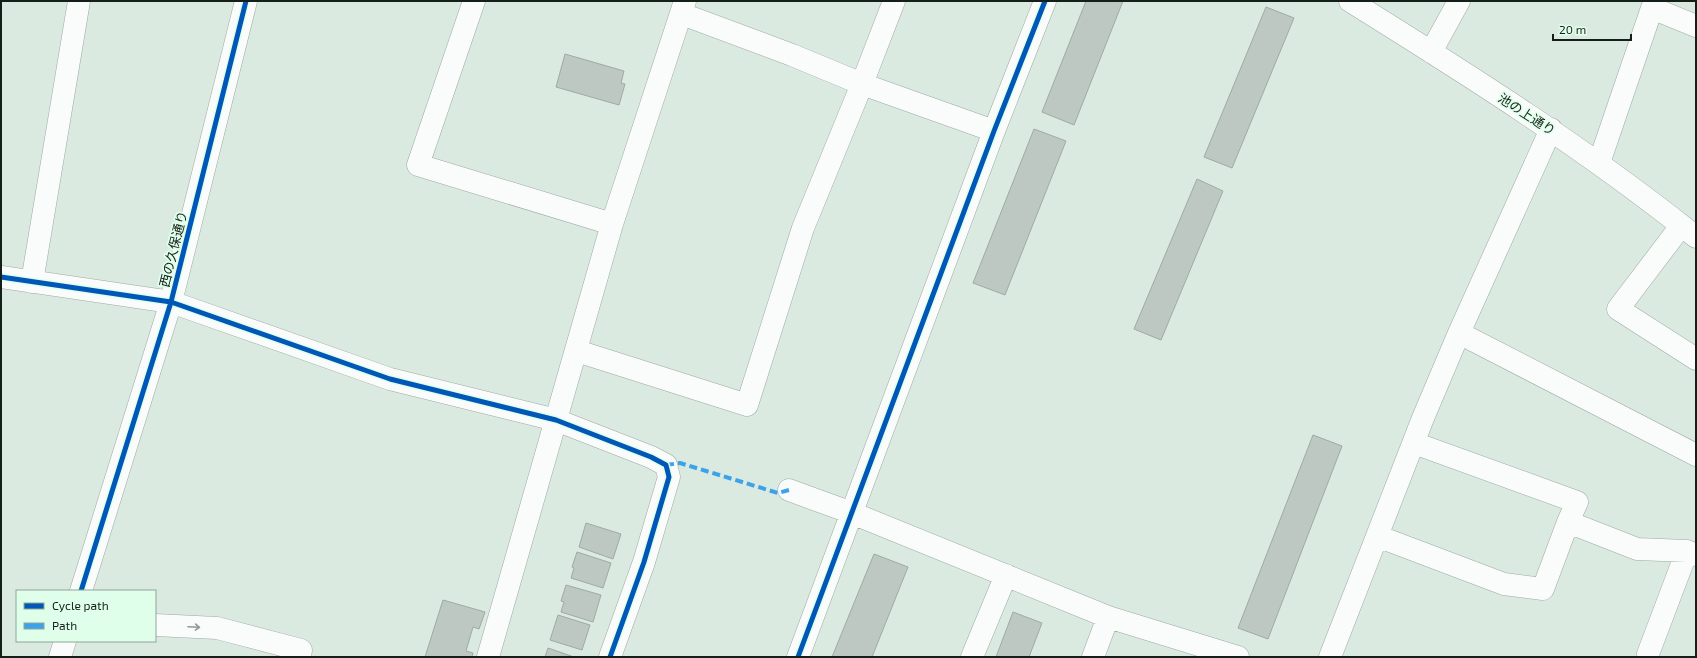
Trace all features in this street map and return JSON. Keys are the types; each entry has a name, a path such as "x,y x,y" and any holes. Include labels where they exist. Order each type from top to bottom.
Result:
{"street":[{"path":"32,282 79,1"},
{"name":"西の久保通り","path":"81,590 171,302 246,1"},
{"path":"474,1 418,166 612,224"},
{"path":"577,351 748,405 803,228 894,1"},
{"path":"798,657 994,131 1045,1"},
{"name":"池の上通り","path":"1350,1 1551,129 1599,163 1689,232"},
{"path":"1431,52 1459,1"},
{"path":"488,657 577,351 612,224 683,7 862,84 994,131"},
{"path":"1599,163 1652,8 1696,26"},
{"path":"1330,657 1459,333 1551,129"},
{"path":"1689,232 1618,309 1696,358"},
{"path":"1,277 171,302 390,379 556,420 651,457 666,465 669,477 644,562 610,657"},
{"path":"1459,333 1696,455"},
{"path":"1377,536 1504,584 1543,590 1577,502 1414,443"},
{"path":"789,490 852,513 1108,617 1238,657"},
{"path":"1568,522 1638,549 1692,553 1648,654"},
{"path":"972,657 1006,575"},
{"path":"1093,657 1108,617"},
{"path":"156,625 217,628 301,650 300,657"},
{"path":"60,657 65,642"}],"building":[{"path":"1086,1 1123,1 1074,125 1042,112"},
{"path":"1266,7 1294,18 1232,168 1204,157"},
{"path":"565,54 624,71 621,83 625,84 619,105 556,87"},
{"path":"1034,129 1066,141 1005,295 973,283"},
{"path":"1197,179 1223,191 1161,340 1134,329"},
{"path":"1313,435 1342,446 1268,639 1238,628"},
{"path":"586,523 621,534 613,559 579,547"},
{"path":"577,552 611,563 603,588 571,578 574,568 572,567"},
{"path":"874,554 908,567 872,657 832,657"},
{"path":"566,585 601,595 593,622 561,612 564,602 561,601"},
{"path":"443,600 485,612 479,629 473,627 466,651 473,653 472,657 425,657"},
{"path":"1013,612 1042,623 1029,657 996,657"},
{"path":"558,615 590,625 582,650 550,640"},
{"path":"548,648 574,657 545,657"}],"marked path":[{"path":"666,465 680,463 778,493 789,490"}],"cycle path":[{"path":"81,590 171,302 246,1"},
{"path":"798,657 994,131 1045,1"},
{"path":"1,277 171,302 390,379 556,420 651,457 666,465 669,477 644,562 610,657"}]}
